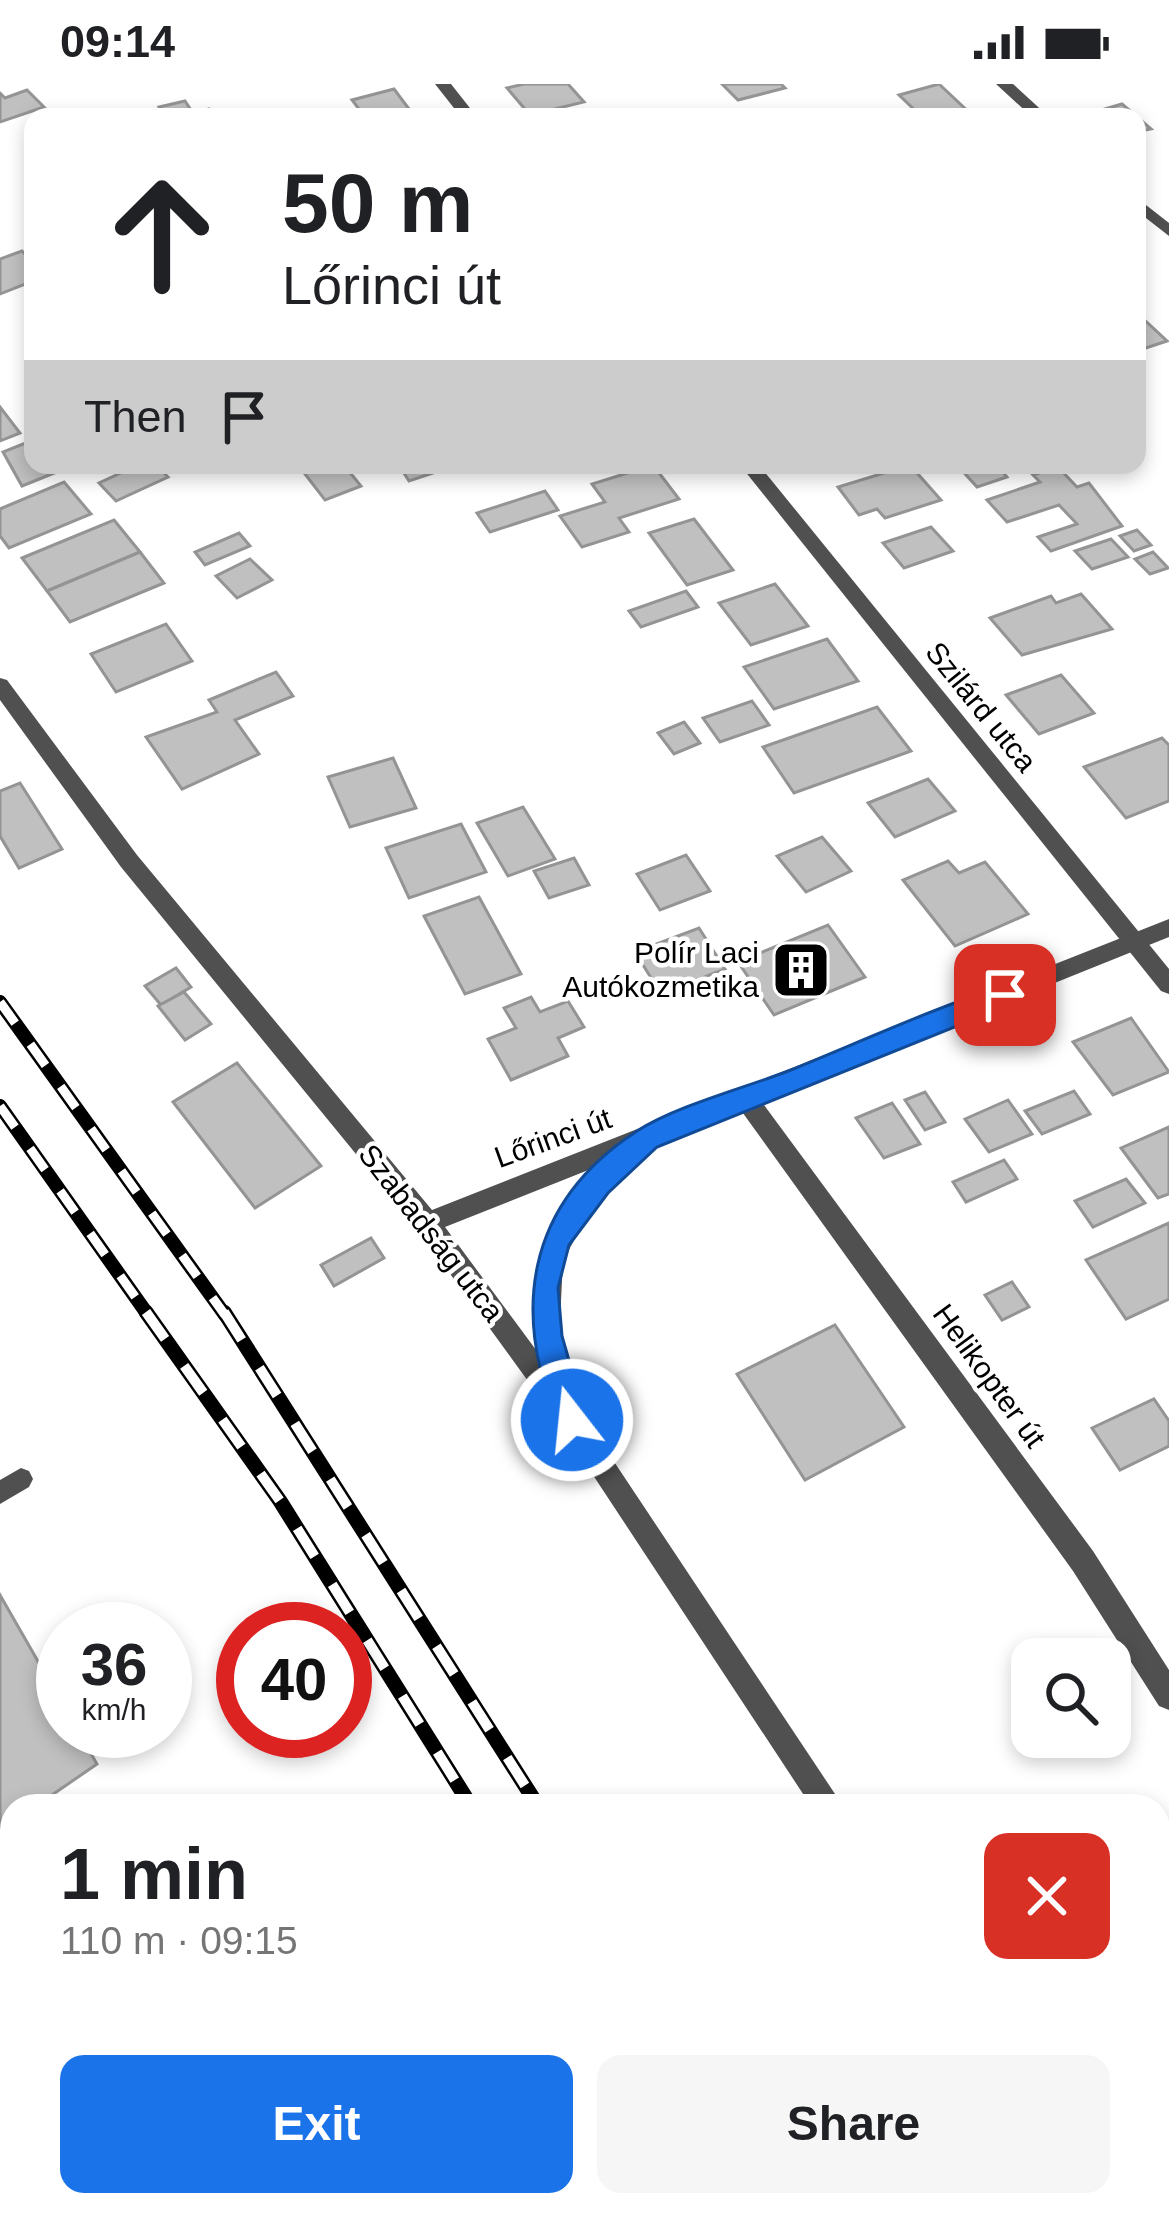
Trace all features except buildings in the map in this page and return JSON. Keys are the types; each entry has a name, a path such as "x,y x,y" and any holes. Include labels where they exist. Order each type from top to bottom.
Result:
{"street":[{"path":"443,84 462,108"},
{"path":"1004,84 1031,108"},
{"path":"1146,210 1169,231"},
{"name":"Szilárd utca","path":"756,474 1169,985"},
{"name":"Szabadság utca","path":"0,685 129,861 428,1223 572,1420 820,1794"},
{"name":"Lőrinci út","path":"428,1223 747,1100 1169,928"},
{"name":"Helikopter út","path":"747,1100 1083,1561 1169,1696"},
{"path":"572,1420 548,1336 548,1259 570,1217 647,1139"}],"railway":[{"path":"0,1002 225,1315"},
{"path":"0,1106 148,1315"},
{"path":"146,1312 280,1501 463,1794"},
{"path":"224,1312 530,1794"}],"place":[{"name":"Polír Laci Autókozmetika","path":"801,970"}],"route":[{"path":"572,1420 548,1336 544,1288 556,1240 598,1184 647,1139 1005,995"}]}
